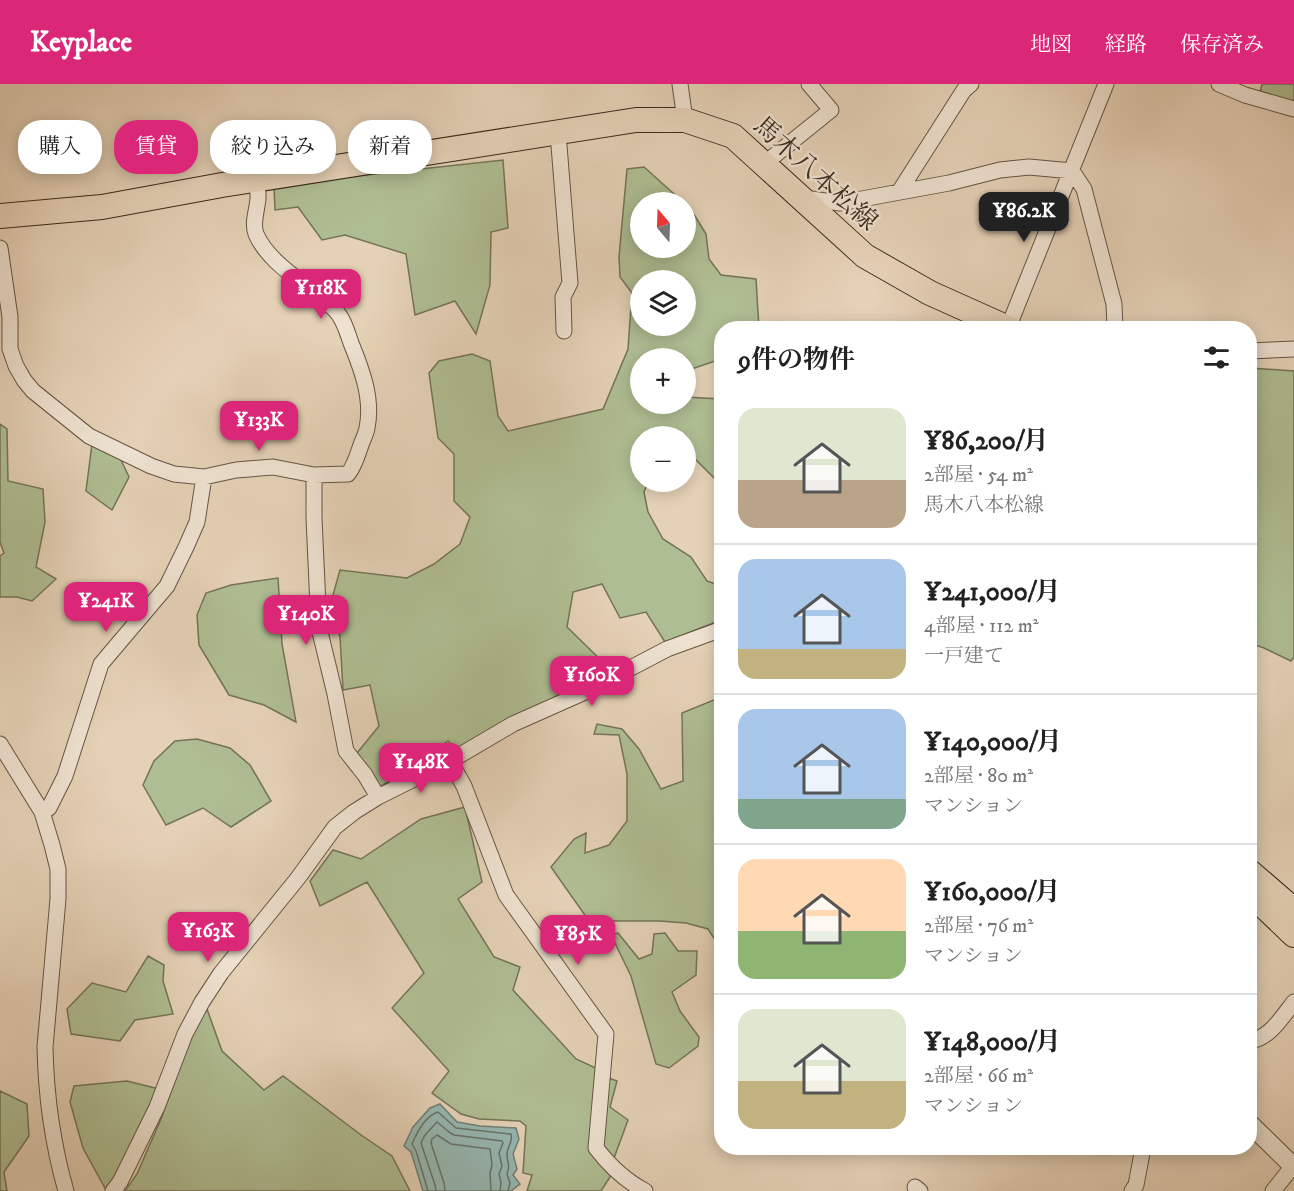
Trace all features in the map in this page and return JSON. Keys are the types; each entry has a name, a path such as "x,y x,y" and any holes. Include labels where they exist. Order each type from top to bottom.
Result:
{"main road":[{"name":"馬木八本松線","path":"0,216 102,207 256,180 636,120 685,120 733,136 865,256 930,293 992,321"},
{"path":"1257,878 1294,910"},
{"path":"1257,900 1294,935"}],"street":[{"path":"681,84 685,120"},
{"path":"764,164 831,110 809,84"},
{"path":"899,192 964,90 971,84"},
{"path":"1011,321 1106,84"},
{"path":"1219,84 1245,95 1294,109"},
{"path":"558,133 570,283 563,297 564,331"},
{"path":"801,198 840,203 949,183 1000,170 1029,167 1072,171"},
{"path":"1072,171 1084,189 1114,304 1115,321"},
{"path":"0,248 10,316 10,350 16,366 33,391 89,436 151,466 174,474 204,477 236,470 273,467 314,475 348,474 354,466 367,429 368,398 362,370 344,323 337,312 279,264 265,249 256,234 254,225 258,195 256,180"},
{"path":"1257,351 1294,349"},
{"path":"314,475 319,628 346,751 365,775 378,797"},
{"path":"42,813 49,808 65,776 101,664 167,586 186,547 197,522 204,477"},
{"path":"113,1191 120,1182 157,1107 185,1034 202,1002 221,973 298,878 335,827 378,797 450,761 513,724 585,692 667,650 714,631"},
{"path":"0,744 42,813 58,869 58,899 45,1047 50,1117 57,1160 66,1191"},
{"path":"450,761 464,786 506,895 606,1034 596,1148 606,1161 645,1191"},
{"path":"1257,1039 1273,1029 1294,1002"},
{"path":"1257,1131 1294,1167 1273,1191"},
{"path":"1132,1191 1136,1185 1142,1155"}],"green space":[{"path":"1262,84 1294,84 1294,101 1260,93"},
{"path":"503,160 508,228 491,232 490,285 476,334 455,301 415,315 406,254 345,235 322,240 298,207 275,210 274,185 375,174 432,174 432,168"},
{"path":"644,167 672,192 630,192 630,258 696,258 696,218 706,234 709,259 721,275 756,279 759,321 714,321 714,361 696,368 696,348 630,348 630,414 696,414 696,398 714,399 714,478 696,460 696,426 630,426 630,492 644,492 648,512 663,539 691,557 707,581 714,584 714,623 665,642 646,612 620,618 602,584 573,592 567,627 612,671 538,705 457,750 448,741 403,774 379,787 357,753 379,726 370,685 343,690 340,637 331,602 340,570 407,578 434,564 460,544 470,517 454,501 454,454 438,438 429,373 439,361 472,354 490,361 498,416 508,431 603,409 628,349 630,321 630,336 696,336 696,270 630,270 630,290 620,277 619,257 627,169"},
{"path":"1257,368 1294,371 1294,657 1291,661 1257,646"},
{"path":"0,424 7,429 8,481 43,489 45,522 36,567 56,579 32,601 17,597 0,597 0,556 4,553 0,542"},
{"path":"92,444 120,458 129,477 112,510 86,491"},
{"path":"278,578 282,644 296,722 264,705 229,695 199,645 197,615 206,593 231,585"},
{"path":"714,700 714,938 708,929 686,923 589,921 551,867 574,839 586,833 585,853 609,845 627,821 627,774 619,735 594,734 597,724 622,729 639,749 661,789 683,781 682,713"},
{"path":"197,739 230,748 250,765 271,801 231,827 203,808 166,825 143,785 154,761 175,741"},
{"path":"465,807 482,882 458,899 494,957 520,967 513,990 576,1059 600,1070 593,1150 612,1174 601,1191 527,1191 532,1175 523,1173 526,1126 520,1121 479,1119 461,1114 432,1093 449,1071 392,1008 424,973 367,882 320,906 310,881 333,850 361,859 421,819"},
{"path":"618,933 639,959 652,954 654,934 665,933 678,951 697,951 696,975 672,992 680,1011 699,1037 698,1046 669,1068 656,1064 631,976 611,935"},
{"path":"148,956 164,965 163,981 173,1014 135,1020 120,1041 71,1034 67,1009 92,983 126,992"},
{"path":"207,1009 222,1051 264,1090 283,1076 392,1156 410,1191 125,1191 137,1174 161,1119 193,1030"},
{"path":"606,1077 617,1081 610,1107 628,1120 614,1158 599,1147"},
{"path":"127,1081 159,1089 126,1162 106,1190 83,1148 70,1102 74,1086"},
{"path":"0,1091 27,1104 29,1136 4,1172 7,1191 0,1191"}],"water":[{"path":"440,1104 457,1122 516,1128 519,1139 513,1154 517,1169 513,1175 520,1184 511,1191 423,1191 411,1152 404,1146 413,1127 430,1108"}]}
